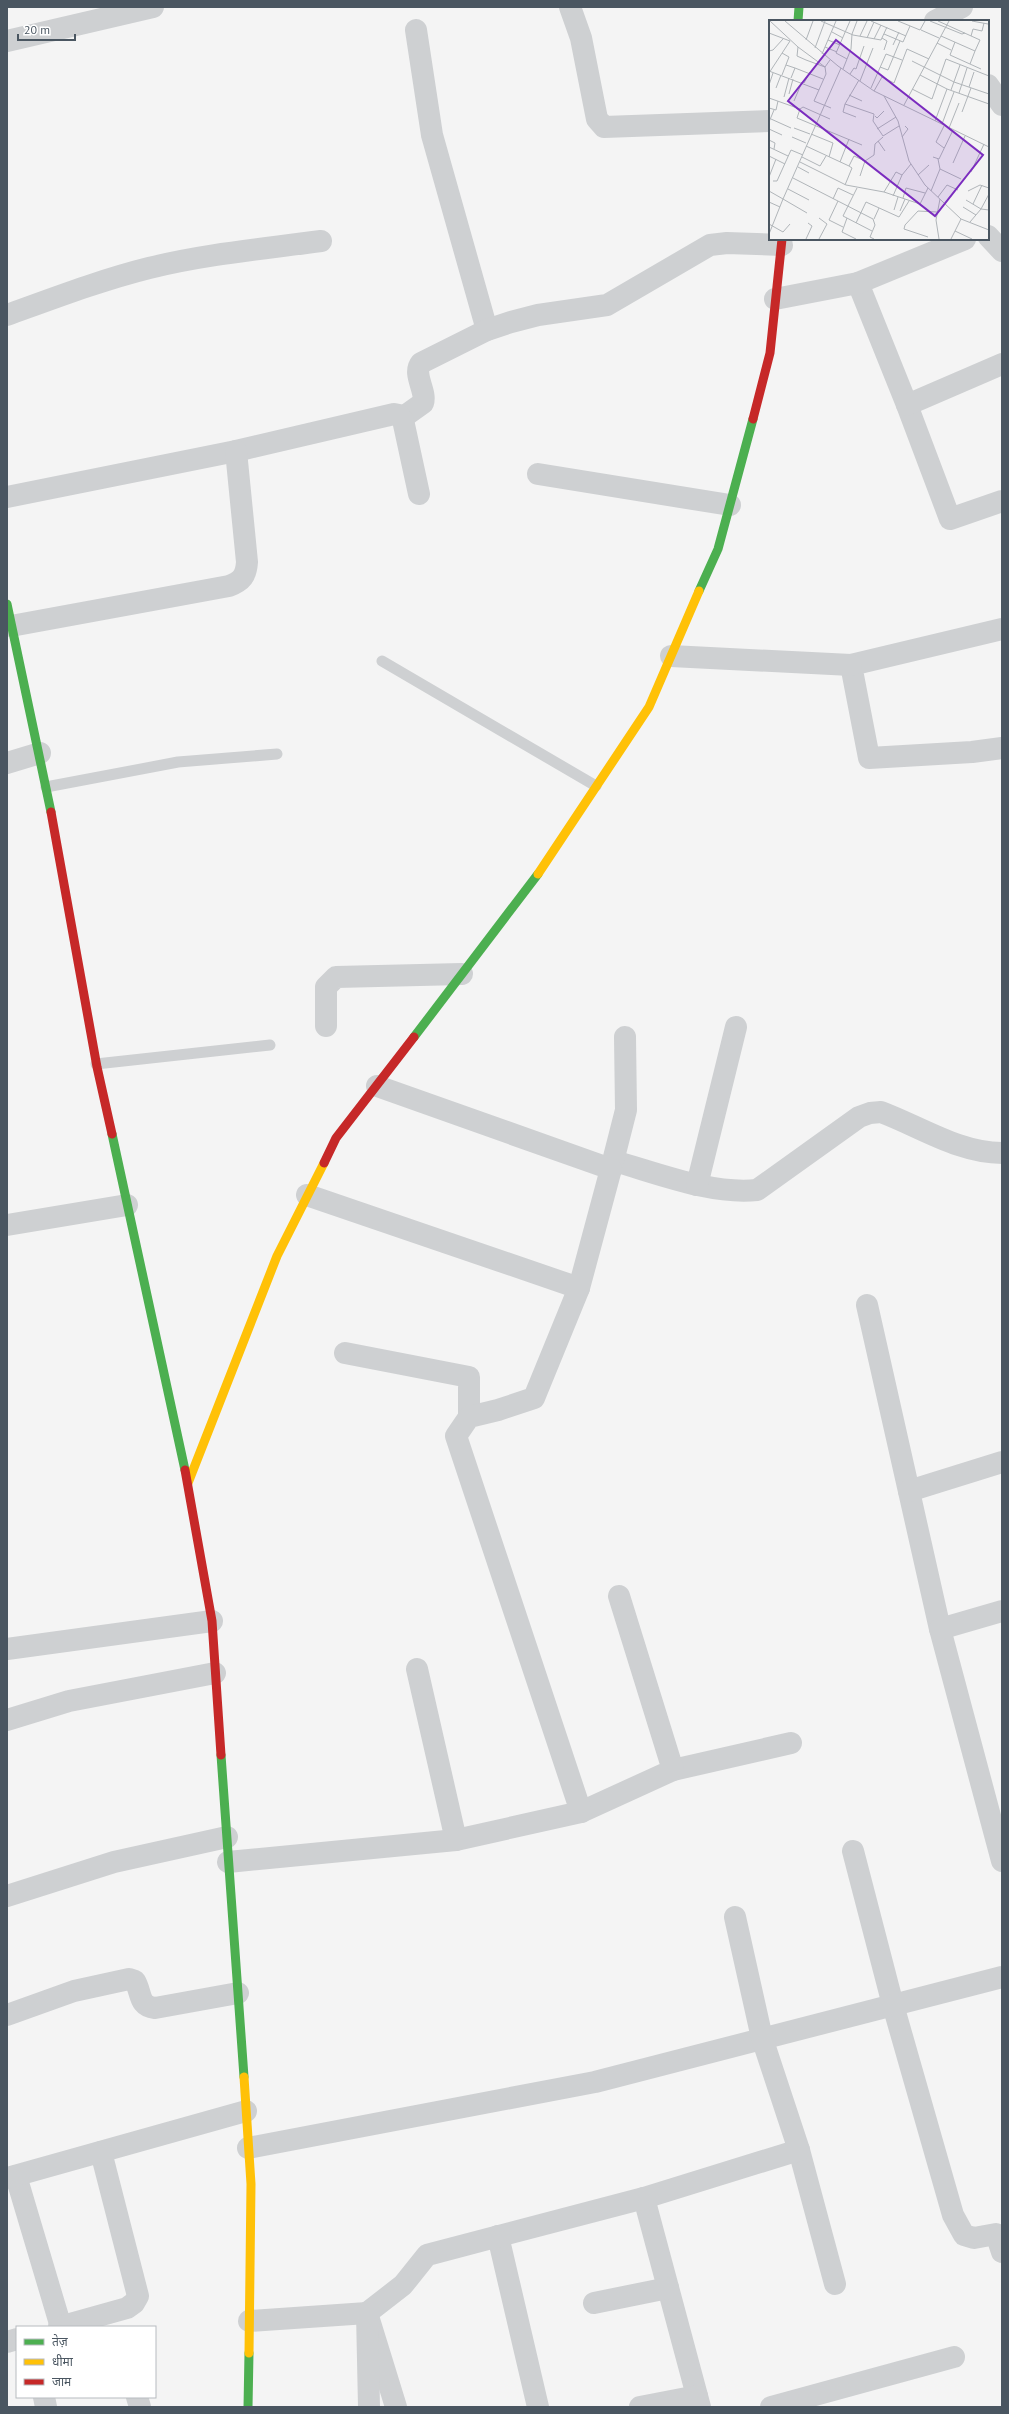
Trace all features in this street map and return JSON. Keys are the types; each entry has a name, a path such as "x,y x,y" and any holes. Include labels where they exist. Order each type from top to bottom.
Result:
{"street":[{"path":"7,41 153,7"},
{"path":"570,7 579,31 597,119 604,128 769,121"},
{"path":"798,20 799,7"},
{"path":"416,30 432,134 487,330"},
{"path":"989,86 1002,105"},
{"path":"989,237 1002,251"},
{"path":"776,299 858,283 963,240"},
{"path":"7,315 97,283 150,268 199,258 321,241"},
{"path":"188,1483 277,1256 336,1138 535,879 649,707 718,549 770,353 782,242 727,243 710,245 606,305 538,315 487,330 421,363 418,370 424,396 423,403 402,418"},
{"path":"858,283 950,518 1002,501"},
{"path":"907,405 1002,364"},
{"path":"7,497 236,451 394,414 402,418"},
{"path":"402,418 419,494"},
{"path":"11,626 229,586 240,581 247,570 247,562 236,451"},
{"path":"538,474 730,505"},
{"path":"7,604 11,626 13,665 40,753 96,1064 188,1483 212,1621 251,2184 248,2407"},
{"path":"671,656 851,665 1002,629"},
{"path":"851,665 869,758 972,752 1002,748"},
{"path":"7,763 40,753"},
{"path":"326,1026 326,987 336,978 462,974"},
{"path":"697,1185 736,1027"},
{"path":"468,1417 498,1410 534,1398 579,1288 626,1110 625,1037"},
{"path":"377,1086 612,1165 697,1185 747,1191 757,1190 766,1186 846,1126 870,1112 881,1112 895,1117 958,1146 989,1153 1002,1153"},
{"path":"307,1195 579,1288"},
{"path":"7,1225 127,1205"},
{"path":"868,1305 940,1629 1002,1862"},
{"path":"345,1353 469,1377 468,1417 456,1436 581,1812"},
{"path":"909,1491 1002,1462"},
{"path":"619,1596 673,1770"},
{"path":"940,1629 1002,1611"},
{"path":"7,1649 212,1621"},
{"path":"417,1670 456,1840"},
{"path":"7,1720 69,1701 215,1673"},
{"path":"228,1862 456,1840 581,1812 673,1770 791,1743"},
{"path":"7,1896 114,1862 227,1837"},
{"path":"853,1851 893,2005 958,2227 964,2235 974,2238 1000,2239"},
{"path":"735,1918 762,2038 799,2150 835,2284"},
{"path":"248,2148 595,2082 1002,1977"},
{"path":"7,2015 74,1991 129,1978 135,1981 138,1986 143,2004 155,2008 238,1993"},
{"path":"60,2326 12,2177 246,2111"},
{"path":"249,2322 367,2313 403,2285 427,2255 644,2198 799,2150"},
{"path":"67,2326 117,2319 131,2306 138,2296 101,2152"},
{"path":"640,2407 698,2401 644,2198"},
{"path":"498,2236 538,2407"},
{"path":"594,2303 668,2288"},
{"path":"367,2313 369,2407"},
{"path":"367,2313 396,2407"},
{"path":"771,2407 954,2357"}],"lane":[{"path":"382,661 596,786"},
{"path":"46,787 178,762 277,754"},
{"path":"96,1064 270,1045"}],"traffic: fast":[{"path":"798,20 799,7"},
{"path":"699,591 718,549 753,419"},
{"path":"7,604 51,812"},
{"path":"414,1037 538,874"},
{"path":"112,1134 185,1470"},
{"path":"221,1755 244,2077"},
{"path":"248,2407 249,2353"}],"traffic: slow":[{"path":"538,874 649,707 699,591"},
{"path":"188,1483 277,1256 324,1163"},
{"path":"244,2077 251,2184 249,2353"}],"traffic: jam":[{"path":"753,419 770,353 782,240"},
{"path":"51,812 97,1067 112,1134"},
{"path":"324,1163 336,1138 414,1037"},
{"path":"185,1470 212,1621 221,1755"}]}
